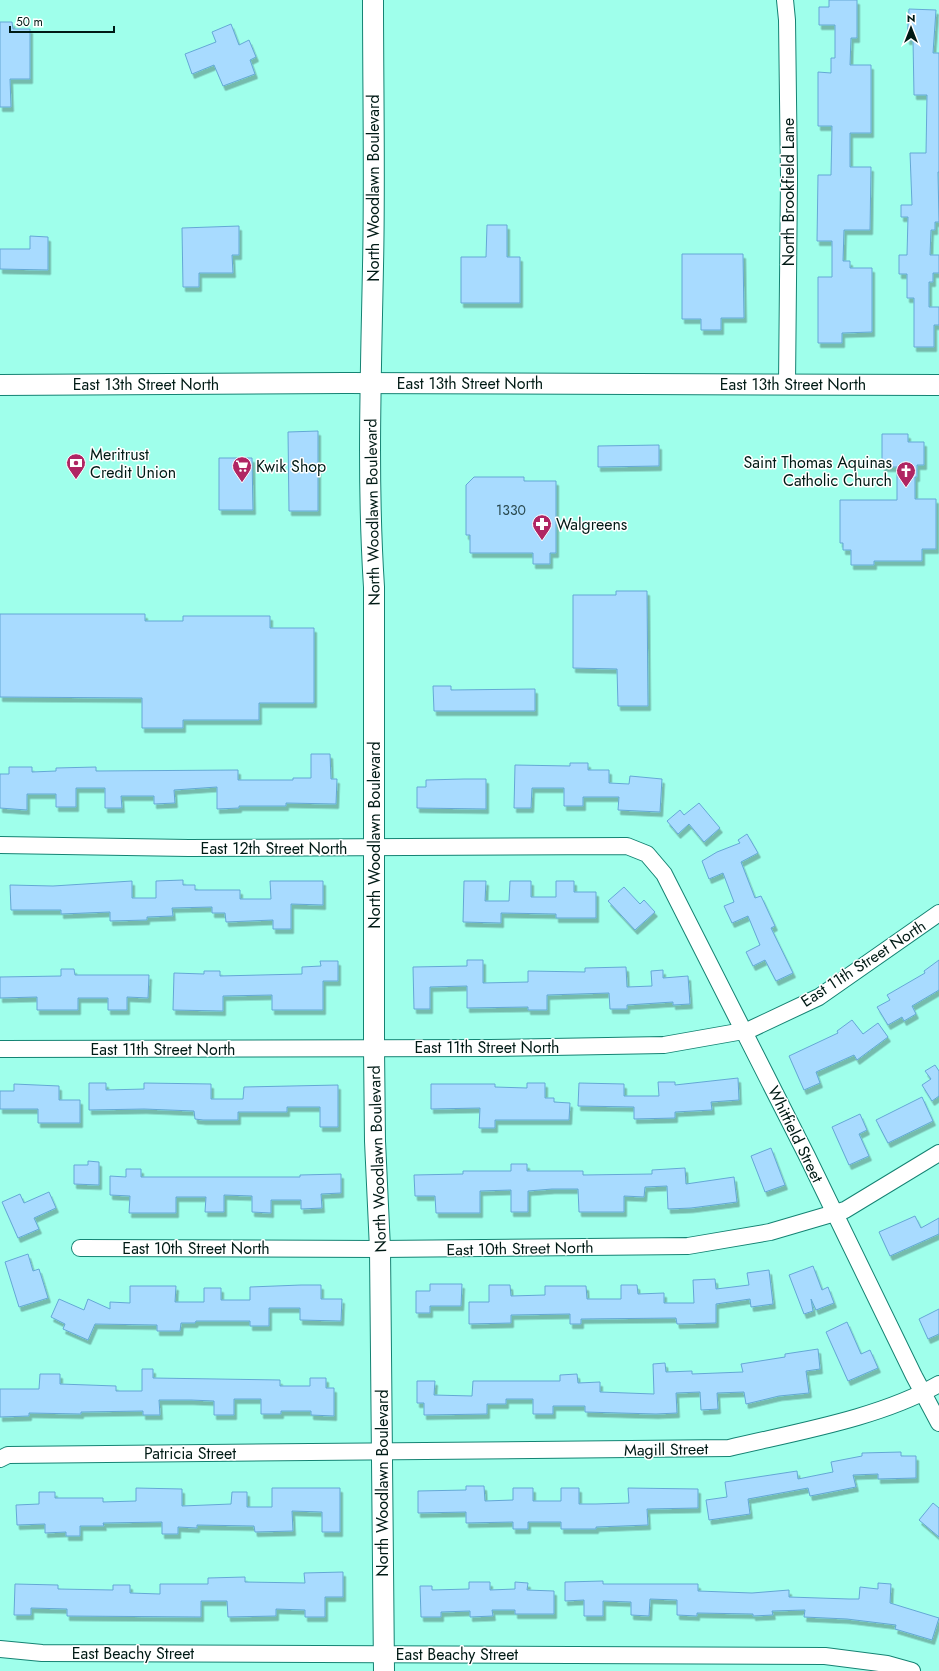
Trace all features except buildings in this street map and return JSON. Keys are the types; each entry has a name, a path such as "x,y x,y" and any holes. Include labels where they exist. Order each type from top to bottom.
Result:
{"main road":[{"name":"North Woodlawn Boulevard","path":"373,0 373,264 370,383 370,523 374,586 374,1048 375,1141 380,1249 384,1662"},
{"name":"East 13th Street North","path":"0,386 370,383 939,385"}],"street":[{"name":"North Brookfield Lane","path":"785,0 787,20 789,178 787,384"},
{"name":"East 12th Street North","path":"0,845 189,848 627,846 643,853"},
{"name":"Whitfield Street","path":"643,853 647,854 664,874 745,1031 939,1423"},
{"name":"East 11th Street North","path":"0,1049 374,1048 664,1045 745,1031 819,997 939,913"},
{"name":"East 10th Street North","path":"80,1248 380,1249 688,1246 770,1232 845,1210 939,1153"},
{"name":"Magill Street","path":"382,1452 729,1448 838,1422 923,1393 939,1384"},
{"name":"Patricia Street","path":"0,1459 8,1455 382,1452"},
{"name":"East Beachy Street","path":"0,1649 42,1653 384,1662 825,1656 887,1664 912,1671"}],"place":[{"name":"Meritrust Credit Union","path":"76,480"},
{"name":"Kwik Shop","path":"242,483"},
{"name":"Saint Thomas Aquinas Catholic Church","path":"906,488"},
{"name":"Walgreens","path":"542,541"}]}
